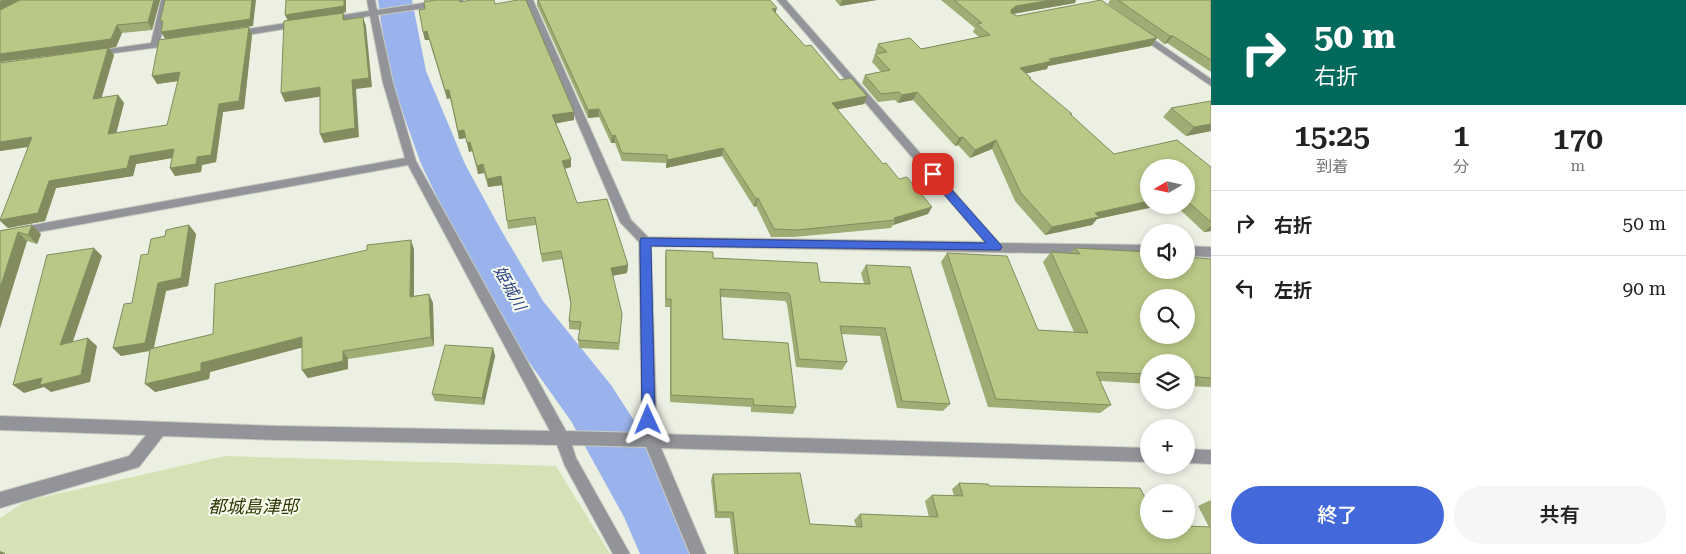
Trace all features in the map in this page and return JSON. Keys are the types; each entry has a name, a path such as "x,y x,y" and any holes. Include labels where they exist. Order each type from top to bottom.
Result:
{"street":[{"path":"155,46 165,0"},
{"path":"371,0 388,84 411,161 562,438 570,460 622,554"},
{"path":"222,36 460,0"},
{"path":"529,0 626,222 645,241 650,440 698,554"},
{"path":"780,0 996,247"},
{"path":"1129,26 1211,84"},
{"path":"87,55 184,41"},
{"path":"0,235 411,161"},
{"path":"645,241 1140,250"},
{"path":"1195,251 1211,252"},
{"path":"0,422 288,433 650,440 1140,455"},
{"path":"0,500 134,462 160,428"},
{"path":"1195,456 1211,457"}],"green space":[{"name":"都城島津邸","path":"225,456 556,466 610,554 0,554 0,518 26,501"}],"building":[{"path":"20,0 154,0 148,22 117,25 111,39 0,54 0,10"},
{"path":"165,0 252,0 250,19 161,32 163,21 160,21"},
{"path":"286,0 344,0 344,6 285,15"},
{"path":"459,0 460,2 494,0 495,4 526,0 574,112 552,115 571,159 562,161 577,203 607,199 628,265 611,268 622,314 619,343 578,340 581,322 569,321 571,303 561,251 541,254 535,217 507,221 501,176 487,179 483,164 477,166 470,142 467,143 464,130 458,131 449,90 445,90 427,31 423,32 419,10 425,9 424,2"},
{"path":"538,0 770,0 777,8 772,9 805,46 811,45 840,80 851,78 867,96 832,103 883,164 886,163 899,179 907,177 932,207 894,218 895,220 797,230 774,229 758,198 756,199 723,148 667,160 667,155 622,153 615,135 612,136 599,109 588,110"},
{"path":"954,0 1051,0 1016,6 1011,10 1011,13 1017,16 1101,0 1157,38 1049,59 1052,61 1020,68 1114,154 1177,140 1211,167 1211,222 1195,208 1195,159 1140,159 1140,203 1095,213 1099,217 1052,227 1021,193 996,140 975,150 963,137 959,138 917,92 902,95 899,92 881,94 865,75 890,70 875,54 887,52 878,44 910,38 921,49 990,35 977,24 982,23"},
{"path":"1118,0 1211,0 1211,60 1173,36 1170,36"},
{"path":"343,13 343,20 363,17 369,78 352,80 355,128 320,134 320,87 281,93 284,21"},
{"path":"249,27 239,101 219,104 211,155 197,157 196,164 170,168 174,149 130,156 127,168 49,181 38,213 0,220 32,137 0,142 0,63 108,48 93,99 118,95 108,134 167,125 180,72 152,76 159,40"},
{"path":"1211,101 1211,124 1194,127 1171,108"},
{"path":"32,225 28,235 18,232 0,288 0,231"},
{"path":"189,225 181,278 158,283 145,343 113,348 124,304 132,303 141,255 148,254 151,239 165,236 166,230"},
{"path":"411,240 410,297 429,294 431,337 343,351 343,361 302,370 302,337 201,363 201,371 145,384 150,349 213,334 215,284 367,250 367,245"},
{"path":"94,248 60,345 88,338 81,375 40,385 42,378 13,385 47,255"},
{"path":"1075,248 1140,252 1140,279 1195,279 1195,258 1211,259 1211,378 1195,377 1195,354 1140,354 1140,374 1096,372 1111,405 996,399 947,253 1007,256 1038,330 1088,333 1051,252 1080,254"},
{"path":"666,250 713,252 713,258 817,263 820,282 870,284 866,265 910,267 950,404 902,401 885,328 840,326 847,362 799,359 790,295 788,293 720,289 723,339 788,343 796,407 754,405 753,399 671,395 671,299 666,299"},
{"path":"445,345 493,348 482,398 432,394"},
{"path":"800,473 810,524 862,527 860,514 938,517 932,495 963,496 959,483 988,484 989,486 1140,488 1140,539 1195,539 1195,526 1211,527 1211,554 738,554 733,512 717,512 713,474"}],"waterway":[{"name":"姫城川","path":"395,0 407,71 443,164 483,242 525,316 591,403 646,495 674,554"}],"route":[{"path":"648,420 645,241 996,247 933,174"}]}
